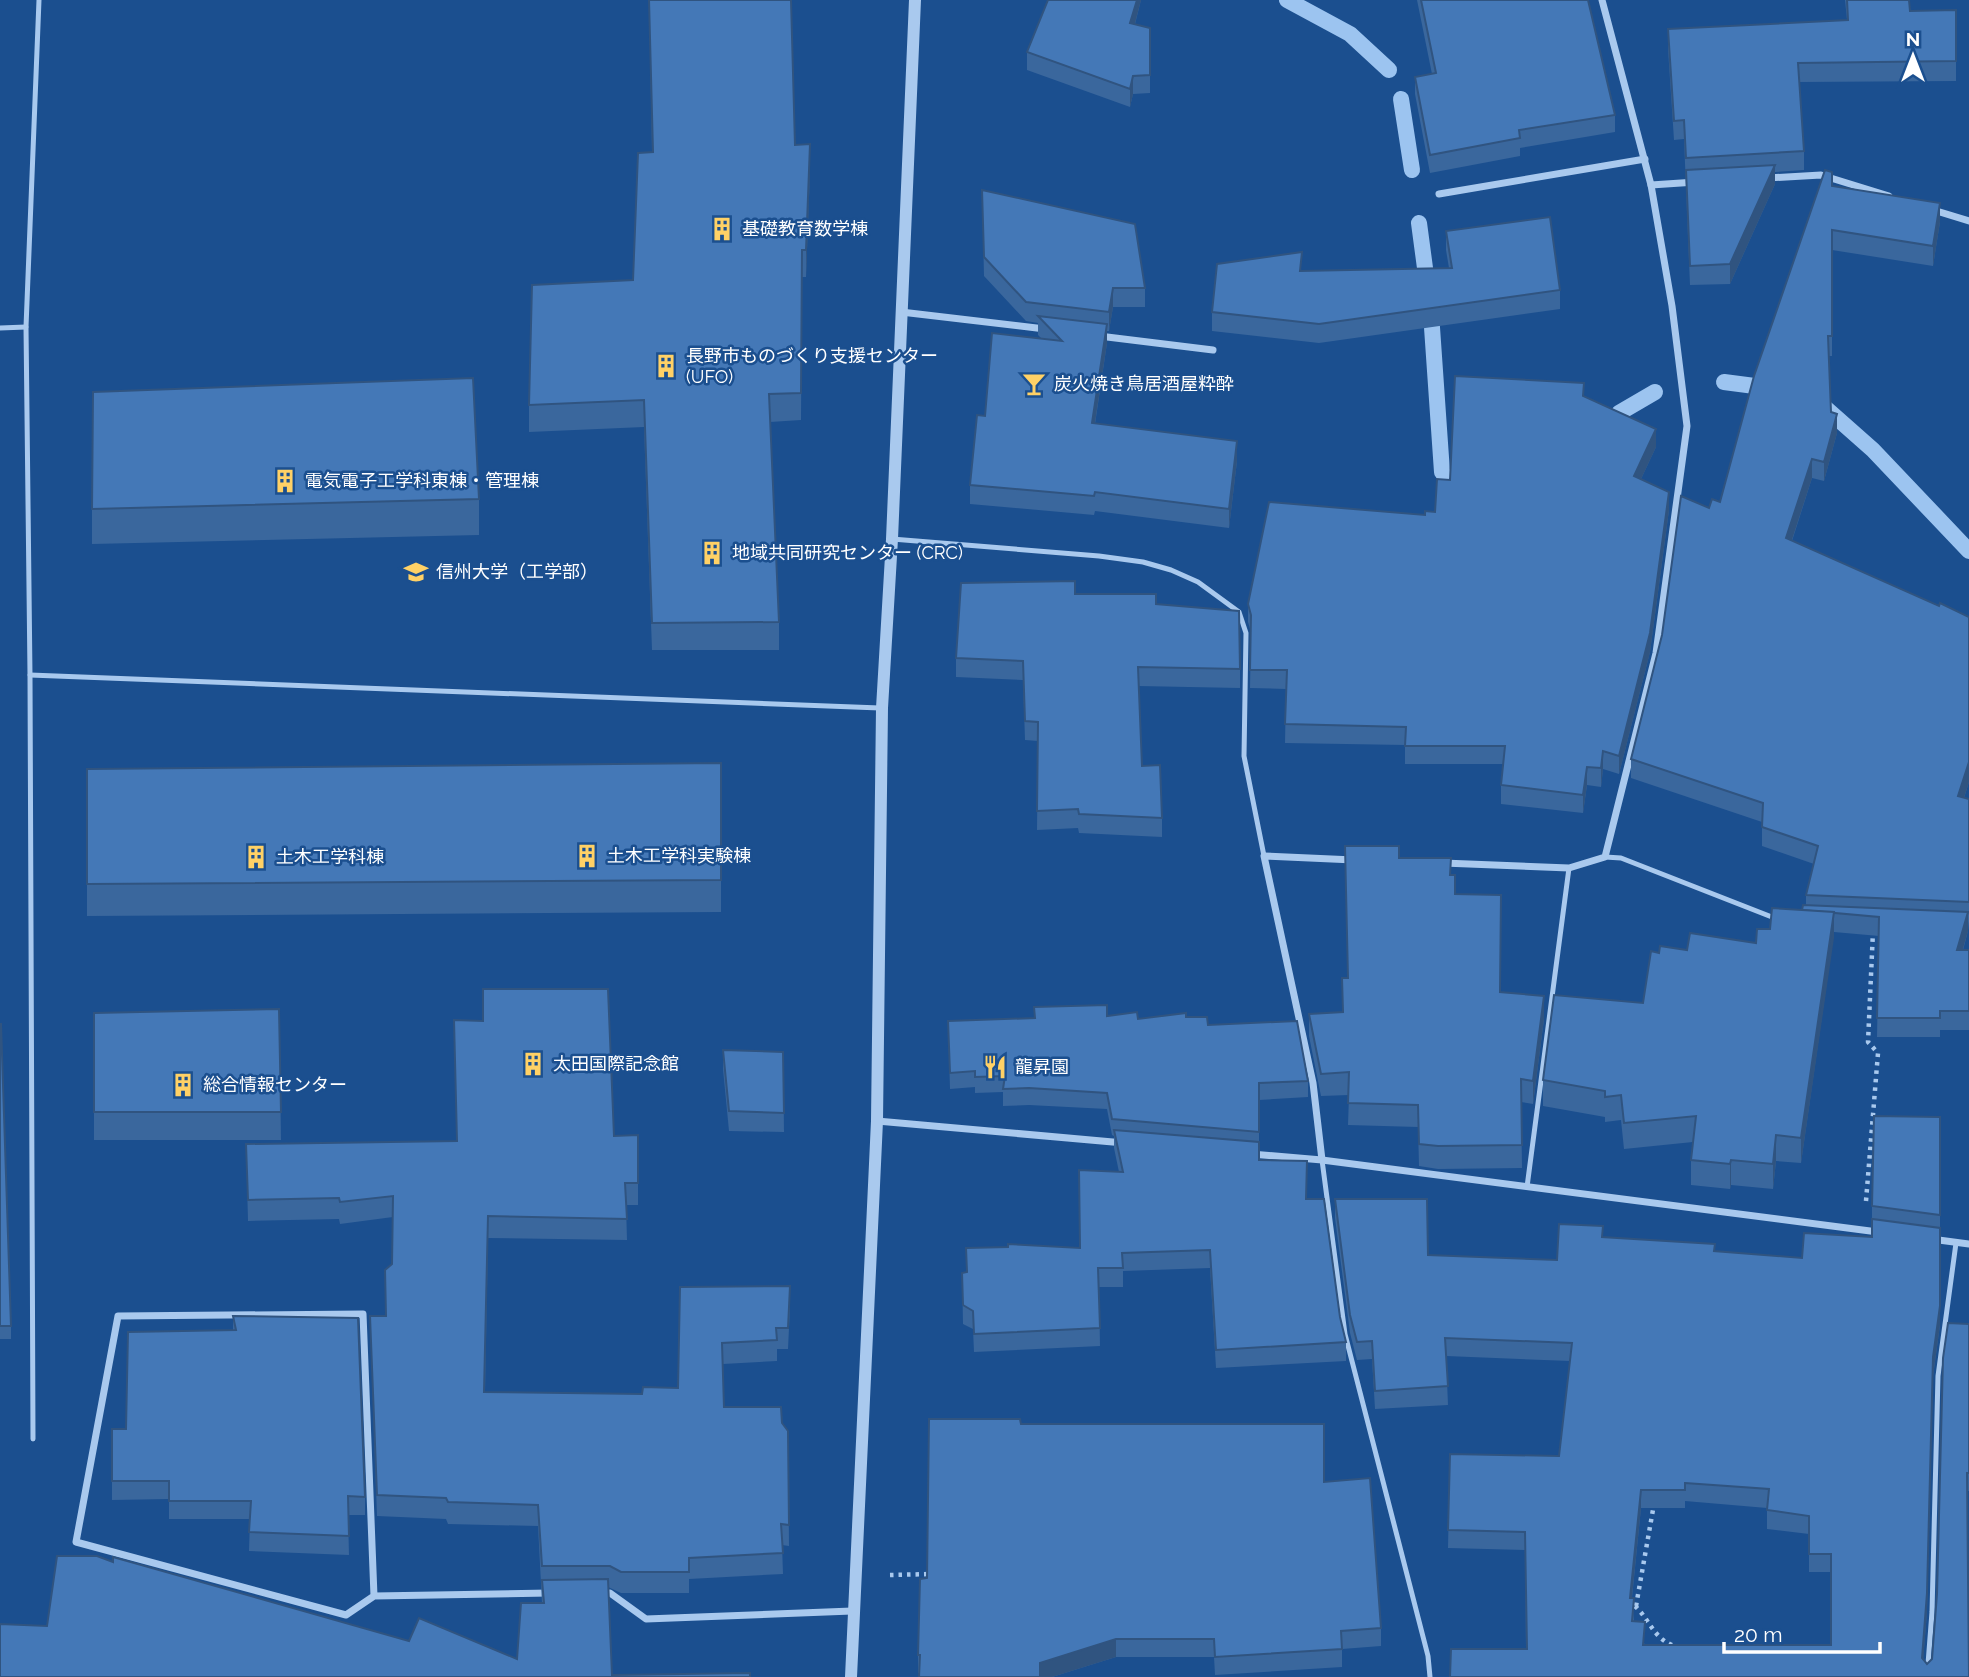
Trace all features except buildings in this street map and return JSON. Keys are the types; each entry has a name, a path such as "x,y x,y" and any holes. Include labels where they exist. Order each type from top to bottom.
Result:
{"street":[{"path":"851,1677 877,1121 881,708 892,539 915,0"},
{"path":"1430,863 1569,869 1605,857 1656,653 1687,426 1672,306 1651,185 1602,0"},
{"path":"1439,194 1645,159"},
{"path":"1756,179 1821,175 1901,200"},
{"path":"1651,185 1703,182"},
{"path":"1928,208 1969,221"},
{"path":"900,312 1050,330"},
{"path":"1091,335 1213,349"},
{"path":"1322,1160 1313,1083 1264,856 1361,860"},
{"path":"877,1121 1128,1143"},
{"path":"1239,1153 1322,1160 1890,1234"},
{"path":"1916,1237 1969,1244"},
{"path":"374,1596 363,1314 118,1316 76,1542 346,1615 374,1596 554,1593"},
{"path":"596,1593 610,1592 646,1619 852,1611"}],"lane":[{"path":"33,1439 26,327 39,0"},
{"path":"0,328 26,327"},
{"path":"892,539 1143,562 1198,582 1239,612 1246,633 1244,756 1264,856"},
{"path":"30,674 881,708"},
{"path":"1605,857 1621,858 1774,918 1787,919"},
{"path":"1527,1187 1569,869"},
{"path":"1322,1160 1345,1334 1428,1656 1430,1677"},
{"path":"1927,1677 1932,1612 1938,1376 1956,1243"}],"path":[{"path":"1863,1231 1878,1053 1868,1042 1874,923"},
{"path":"1636,1606 1656,1492"},
{"path":"854,1575 937,1574"},
{"path":"1626,1603 1636,1606 1663,1642 1681,1649"}],"waterway":[{"path":"1287,0 1350,34 1389,70"},
{"path":"1401,99 1412,170"},
{"path":"1419,223 1431,313 1442,472 1449,482 1466,489"},
{"path":"1724,382 1770,388"},
{"path":"1609,429 1619,413 1655,392"},
{"path":"1821,404 1873,450 1969,551"}],"place":[{"name":"基礎教育数学棟","path":"722,229"},
{"name":"長野市ものづくり支援センター (UFO)","path":"666,366"},
{"name":"炭火焼き鳥居酒屋粋酔","path":"1034,384"},
{"name":"電気電子工学科東棟・管理棟","path":"285,481"},
{"name":"地域共同研究センター (CRC)","path":"712,553"},
{"name":"信州大学（工学部）","path":"416,572"},
{"name":"土木工学科実験棟","path":"587,856"},
{"name":"土木工学科棟","path":"256,857"},
{"name":"太田国際記念館","path":"533,1064"},
{"name":"龍昇園","path":"995,1067"},
{"name":"総合情報センター","path":"183,1085"}]}
